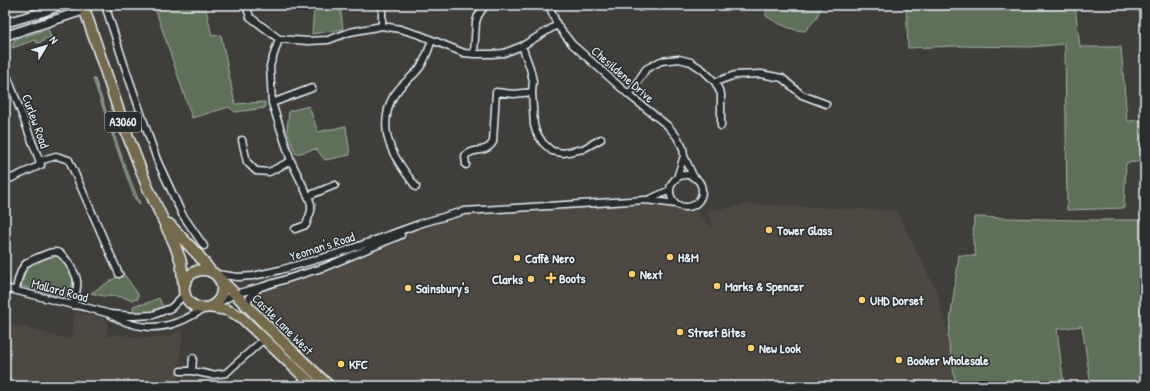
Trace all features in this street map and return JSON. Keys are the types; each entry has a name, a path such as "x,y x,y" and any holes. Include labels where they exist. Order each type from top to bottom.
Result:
{"main road":[{"name":"Castle Lane West","path":"84,7 124,126 147,186 173,239 180,257 185,291"},
{"name":"Castle Lane West","path":"161,215 216,275 285,344 330,386"},
{"path":"199,270 205,270 216,275 222,285 221,297 217,302 209,307 195,306 191,303 185,291 186,281 189,276 199,270"},
{"name":"Castle Lane West","path":"209,307 227,310 237,314 314,386"}],"street":[{"path":"5,23 61,5"},
{"path":"104,5 157,160 182,214 204,246"},
{"path":"246,5 250,17 279,39 308,41 328,40 350,32 382,26 400,29 420,35 464,53 474,54 504,53 522,46 557,25"},
{"path":"382,5 382,26"},
{"path":"474,54 476,22 485,5"},
{"name":"Chesildene Drive","path":"549,5 557,25 572,44 629,95 668,126 678,137 683,148 684,156 694,178"},
{"path":"5,36 84,7"},
{"path":"279,39 270,66 272,102 291,161 311,204 311,211 306,225 295,229"},
{"path":"416,187 389,145 386,120 394,95 397,90 418,70 432,40"},
{"path":"522,46 533,81 532,92 534,124 536,132 543,143 552,151 563,153 583,149 601,139"},
{"path":"629,95 646,69 661,61 679,59 691,62 703,70 715,82 721,94 721,126"},
{"name":"Curlew Road","path":"5,70 41,165 5,181"},
{"path":"715,82 735,76 761,74 782,78 802,95 826,104"},
{"path":"272,102 312,88"},
{"path":"466,165 465,156 468,152 474,150 485,150 490,147 493,142 496,92 514,94 532,92"},
{"path":"124,126 143,120"},
{"path":"242,140 247,162 256,171 269,172 291,161"},
{"path":"39,161 56,156 69,160 119,274"},
{"path":"677,178 686,176 694,178 700,184 700,197 698,201 690,207 676,204 670,195 672,183 677,178 684,156"},
{"path":"308,196 335,186"},
{"name":"Yeoman's Road","path":"646,200 670,190"},
{"name":"Yeoman's Road","path":"216,275 238,277 253,276 280,270 339,253 422,223 464,211 646,200 676,204"},
{"name":"Yeoman's Road","path":"209,307 235,294 325,267 433,220"},
{"path":"16,290 22,269 26,263 54,251 60,253 65,258 76,276 77,287 73,305"},
{"path":"248,307 247,303 250,297 261,287"},
{"name":"Mallard Road","path":"5,288 110,314 153,315 171,308 185,291"},
{"name":"Mallard Road","path":"110,314 120,320 138,326 155,328 179,322 209,307"},
{"path":"181,371 192,371 212,375 226,373 264,339"},
{"path":"192,371 193,358"}],"shaded area":[{"path":"5,5 33,5 5,13"},
{"path":"646,200 690,207 714,229 706,211 750,204 896,211 937,292 948,337 956,386 338,386 263,315 256,305 256,300 251,300 261,287 346,258 433,220 464,211"},
{"path":"75,312 108,320 107,337 118,334 139,338 154,338 172,335 183,329 177,386 5,386 5,322 71,340"}],"green space":[{"path":"154,5 205,5 212,36 221,35 235,104 265,102 265,108 235,112 229,107 192,118"},
{"path":"321,5 340,5 343,29 312,34 314,8"},
{"path":"768,5 821,5 813,22 805,31 800,31 780,24 766,16 766,9"},
{"path":"906,5 1075,5 1080,47 1121,47 1127,120 1145,120 1145,161 1126,163 1124,208 1067,210 1065,44 1029,47 956,46 908,48"},
{"path":"48,29 51,37 43,39 44,41 37,43 35,40 12,48 14,40"},
{"path":"93,79 95,79 125,166 140,204 135,199"},
{"path":"309,106 318,132 346,126 350,155 325,160 316,149 296,154 287,131 289,111"},
{"path":"974,217 1076,220 1145,220 1145,386 1091,386 1082,326 1057,329 1064,386 956,386 948,337 959,255 976,256 973,242"},
{"path":"53,255 61,258 71,274 73,281 69,299 21,286 27,266 31,263"},
{"path":"123,273 138,294 138,299 131,300 122,297 103,296 91,293"},
{"path":"159,298 163,307 160,309 142,313 134,312 133,307 135,305 144,304"}],"place":[{"name":"Tower Glass","path":"769,230"},
{"name":"H&M","path":"670,257"},
{"name":"Caffè Nero","path":"517,258"},
{"name":"Next","path":"632,274"},
{"name":"Boots","path":"551,278"},
{"name":"Clarks","path":"531,279"},
{"name":"Marks & Spencer","path":"717,286"},
{"name":"Sainsbury's","path":"408,288"},
{"name":"UHD Dorset","path":"862,300"},
{"name":"Street Bites","path":"680,332"},
{"name":"New Look","path":"751,348"},
{"name":"Booker Wholesale","path":"899,360"},
{"name":"KFC","path":"341,364"}]}
